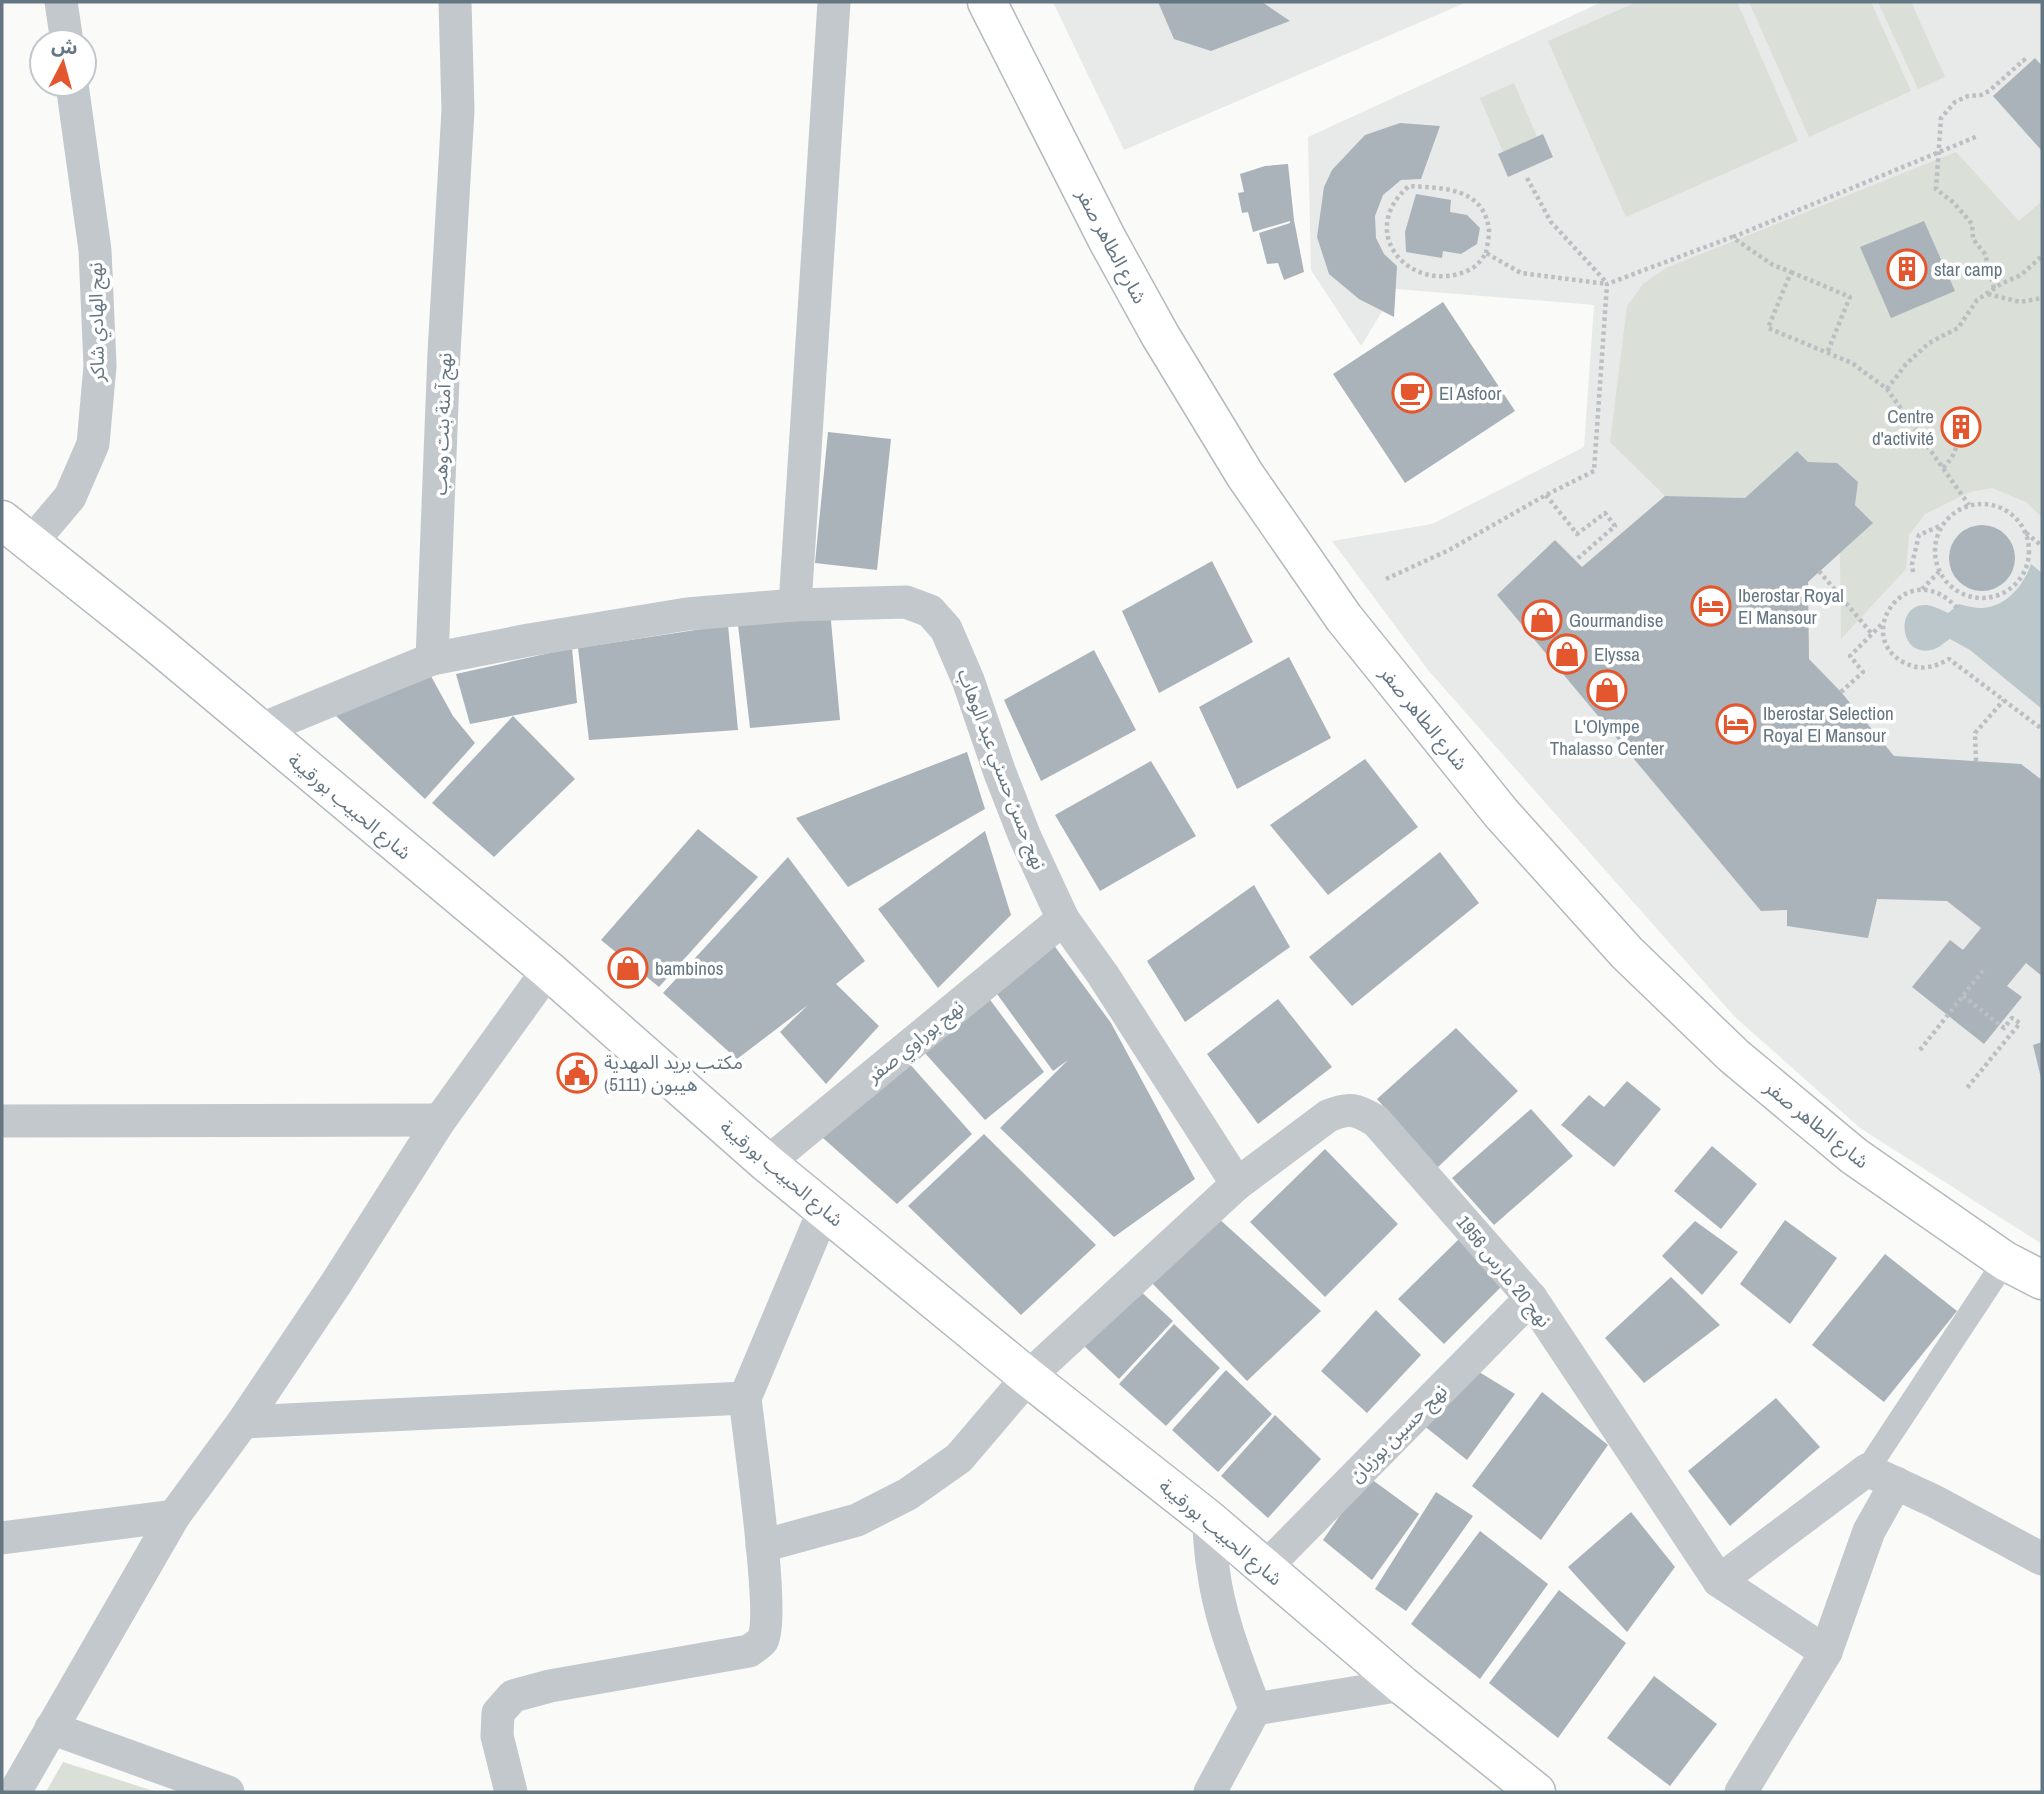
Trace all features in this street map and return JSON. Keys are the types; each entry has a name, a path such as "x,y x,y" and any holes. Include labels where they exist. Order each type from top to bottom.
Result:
{"main road":[{"name":"شارع الطاهر صفر","path":"987,2 1107,239 1160,335 1245,475 1344,618 1501,813 1627,953 1734,1056 1854,1156 2006,1261 2042,1280"},
{"name":"شارع الحبيب بورقيبة","path":"2,520 155,642 548,970 767,1163 1028,1377 1208,1519 1402,1685 1536,1792"}],"street":[{"path":"61,2 65,28"},
{"name":"نهج آمنة بنت وهب","path":"432,659 444,353 458,110 455,2"},
{"path":"795,605 834,2"},
{"name":"نهج الهادي شاكر","path":"31,543 70,497 93,444 100,366 95,250 74,98"},
{"name":"نهج حسن حسني عبد الوهاب","path":"432,659 687,614 795,605 906,601 930,611 946,629 968,680 1025,837 1063,919 1103,975 1237,1184"},
{"path":"260,730 432,659"},
{"name":"نهج بوراوي صفر","path":"767,1163 1063,919"},
{"path":"15,1792 174,1516 243,1422 337,1282 440,1120 548,970"},
{"name":"نهج 20 مارس 1956","path":"762,1546 857,1520 908,1494 959,1458 1028,1377 1237,1184 1328,1116 1343,1109 1360,1111 1376,1121 1531,1298 1719,1581 1826,1652"},
{"path":"2,1121 440,1120"},
{"path":"510,1792 496,1736 498,1713 513,1696 550,1686 750,1651 762,1641 767,1622 762,1546 745,1398 824,1210"},
{"path":"1741,1792 1826,1652 1869,1531 1882,1477 2006,1261"},
{"name":"نهج حسين بوزيان","path":"1264,1569 1531,1298"},
{"path":"243,1422 745,1398"},
{"path":"1882,1477 2042,1559"},
{"path":"1719,1581 1882,1477"},
{"path":"2,1538 174,1516"},
{"path":"1208,1519 1213,1569 1222,1611 1233,1652 1255,1709 1210,1792"},
{"path":"1255,1709 1402,1685"},
{"path":"51,1728 228,1792"}],"path":[{"path":"1994,288 1985,254 1973,239 1972,225 1954,203 1936,189 1941,118 1955,103 1968,96 1989,91 2024,60 2028,64"},
{"path":"1486,253 1521,273 1608,284 1732,237 1978,136"},
{"path":"1386,579 1449,550 1594,471 1608,284 1551,222 1527,178"},
{"path":"1409,186 1459,190 1475,201 1484,215 1489,231 1486,253 1474,268 1452,276 1425,274 1401,262 1388,244 1388,218 1398,196 1409,186"},
{"path":"1732,237 1773,265 1850,297 1826,353"},
{"path":"1887,389 1906,364 1929,342 1958,328 1977,300 2021,275 2042,256"},
{"path":"1791,272 1768,328 1852,363 1887,389 1969,505"},
{"path":"1987,293 2020,302 2042,298"},
{"path":"1943,468 1953,458 1958,433"},
{"path":"1546,495 1577,534 1605,513 1615,526 1576,561"},
{"path":"1986,503 2003,508 2016,518 2030,547 2029,564 2022,579 2010,591 1995,598 1978,599 1962,595 1948,585 1939,572 1934,556 1936,539 1943,524 1955,512 1969,505 1986,503"},
{"path":"1913,572 1912,564 1919,535 1943,524"},
{"path":"2025,533 2042,546"},
{"path":"1819,571 1872,634"},
{"path":"1922,589 1939,572"},
{"path":"1841,692 1863,672 1850,656 1883,622 1888,609 1897,598 1909,591 1936,591 1948,598 1957,608"},
{"path":"1883,622 1889,649 1898,659 1910,666 1923,668 1937,666 1949,659 2042,729"},
{"path":"1976,761 1975,733 2004,700"},
{"path":"1920,1050 1985,968"},
{"path":"1963,996 2004,1028 2012,1017 2020,1023 1967,1088"}],"shaded area":[{"path":"1053,2 1467,2 1124,150"},
{"name":"Iberostar Royal El Mansour","path":"1602,2 2042,2 2042,1244 1860,1128 1735,1017 1428,670 1332,541 1432,524 1584,447 1594,305 1396,289 1361,346 1311,270 1308,137"},
{"path":"1637,2 1737,2 1798,141 1626,217 1548,41"},
{"path":"1749,2 1871,2 1911,91 1809,137"},
{"path":"1878,2 1911,2 1945,77 1918,89"},
{"path":"1514,83 1537,137 1503,152 1480,98"},
{"path":"1956,152 2019,221 2042,201 2042,517 2026,502 1992,488 1970,492 1925,514 1909,535 1906,569 1841,639 1840,552 1855,505 1858,482 1837,463 1808,462 1797,451 1745,498 1665,496 1610,442 1627,306 1643,284 1666,268"},
{"path":"2031,564 2042,573 2042,709 1970,650 1950,639 1934,649 1920,650 1912,646 1905,629 1909,612 1917,606 1927,605 1948,613 1959,604 1982,608 1999,604 2019,587"},
{"path":"63,1762 157,1792 46,1792"}],"building":[{"path":"1158,2 1262,2 1290,21 1211,51 1174,39"},
{"path":"2035,58 2042,66 2042,151 1993,96"},
{"path":"1400,123 1440,126 1421,179 1401,180 1383,195 1375,216 1376,238 1384,254 1397,266 1394,317 1359,299 1329,274 1317,237 1324,187 1332,170 1365,135"},
{"path":"1543,134 1553,157 1508,177 1498,154"},
{"path":"1288,164 1294,220 1304,272 1284,280 1278,263 1267,264 1259,233 1290,221 1253,232 1248,212 1242,213 1238,193 1244,192 1240,174 1265,166"},
{"path":"1416,194 1451,200 1450,212 1467,215 1480,228 1477,244 1461,254 1443,251 1442,258 1406,252 1405,232"},
{"name":"star camp","path":"1924,221 1955,291 1891,318 1860,247"},
{"path":"1443,302 1515,411 1405,483 1333,374"},
{"name":"Centre d'activité","path":"1970,421 1971,433 1952,434 1951,422"},
{"path":"828,432 891,439 877,570 815,563"},
{"name":"Iberostar Selection Royal El Mansour","path":"1797,451 1808,462 1837,463 1858,482 1855,505 1873,523 1808,582 1809,659 1841,692 1894,756 2021,764 2042,780 2042,976 2026,963 2007,986 2022,997 1984,1044 1912,987 1950,940 1963,950 1981,928 1947,901 1877,899 1868,938 1787,926 1787,910 1761,911 1497,595 1555,540 1582,567 1665,496 1745,498"},
{"path":"1982,525 2005,535 2015,558 2005,581 1982,591 1959,581 1949,558 1959,535"},
{"path":"1212,561 1253,642 1159,693 1122,611"},
{"path":"830,610 840,720 750,728 738,625"},
{"path":"728,625 738,730 589,740 578,648"},
{"path":"572,648 577,703 470,724 456,674"},
{"path":"1094,650 1136,730 1041,781 1004,700"},
{"path":"1289,657 1331,738 1237,789 1199,707"},
{"path":"427,669 453,716 475,743 425,799 336,716"},
{"path":"513,716 575,779 494,857 432,803"},
{"path":"967,752 985,809 848,887 796,818"},
{"path":"1365,759 1418,827 1328,895 1270,825"},
{"path":"1151,761 1196,836 1100,891 1055,815"},
{"path":"698,829 758,877 659,987 601,940"},
{"path":"985,831 1011,915 938,988 878,909"},
{"path":"1440,852 1479,903 1352,1006 1309,957"},
{"path":"788,857 865,961 836,984 879,1026 826,1084 780,1032 808,1005 737,1059 663,993"},
{"path":"1254,885 1290,947 1185,1022 1147,961"},
{"path":"1053,944 1111,1023 1195,1179 1114,1237 1000,1128 1068,1060 1053,1071 997,994"},
{"path":"985,993 1044,1072 985,1120 924,1052"},
{"path":"1278,999 1332,1067 1258,1124 1207,1054"},
{"path":"1456,1028 1518,1091 1437,1168 1377,1099"},
{"path":"2042,1042 2042,1078 2041,1078 2033,1045"},
{"path":"908,1062 972,1134 897,1204 823,1138"},
{"path":"1627,1081 1661,1109 1614,1167 1561,1125 1589,1095 1604,1107"},
{"path":"1531,1109 1573,1156 1494,1225 1452,1178"},
{"path":"984,1134 1096,1245 1021,1315 908,1206"},
{"path":"1712,1146 1757,1184 1721,1229 1674,1191"},
{"path":"1325,1149 1398,1224 1325,1297 1250,1222"},
{"path":"1217,1217 1321,1311 1247,1381 1151,1282"},
{"path":"1785,1220 1837,1258 1790,1324 1740,1284"},
{"path":"1695,1221 1738,1252 1702,1295 1662,1256"},
{"path":"1459,1239 1502,1286 1444,1344 1398,1299"},
{"path":"1885,1254 1957,1311 1884,1402 1812,1345"},
{"path":"1671,1277 1720,1325 1644,1383 1605,1338"},
{"path":"1137,1288 1173,1321 1119,1379 1082,1344"},
{"path":"1376,1310 1421,1355 1367,1413 1321,1371"},
{"path":"1174,1324 1220,1368 1166,1426 1119,1384"},
{"path":"1471,1367 1515,1394 1467,1460 1418,1421"},
{"path":"1226,1370 1272,1414 1218,1472 1172,1430"},
{"path":"1542,1392 1608,1445 1541,1540 1472,1486"},
{"path":"1776,1398 1820,1447 1730,1526 1688,1471"},
{"path":"1275,1415 1321,1459 1268,1518 1221,1476"},
{"path":"1367,1476 1419,1514 1372,1580 1323,1540"},
{"path":"1436,1492 1473,1516 1406,1611 1375,1589"},
{"path":"1631,1512 1675,1567 1627,1632 1568,1567"},
{"path":"1480,1531 1548,1584 1480,1679 1411,1624"},
{"path":"1559,1590 1626,1643 1558,1738 1489,1683"},
{"path":"1654,1676 1717,1724 1670,1786 1607,1738"}],"place":[{"name":"star camp","path":"1907,269"},
{"name":"El Asfoor","path":"1412,393"},
{"name":"Centre d'activité","path":"1961,427"},
{"name":"Iberostar Royal El Mansour","path":"1711,606"},
{"name":"Gourmandise","path":"1542,620"},
{"name":"Elyssa","path":"1567,654"},
{"name":"L'Olympe Thalasso Center","path":"1607,690"},
{"name":"Iberostar Selection Royal El Mansour","path":"1736,724"},
{"name":"bambinos","path":"628,968"},
{"name":"مكتب بريد المهدية هيبون (5111)","path":"577,1073"}]}
